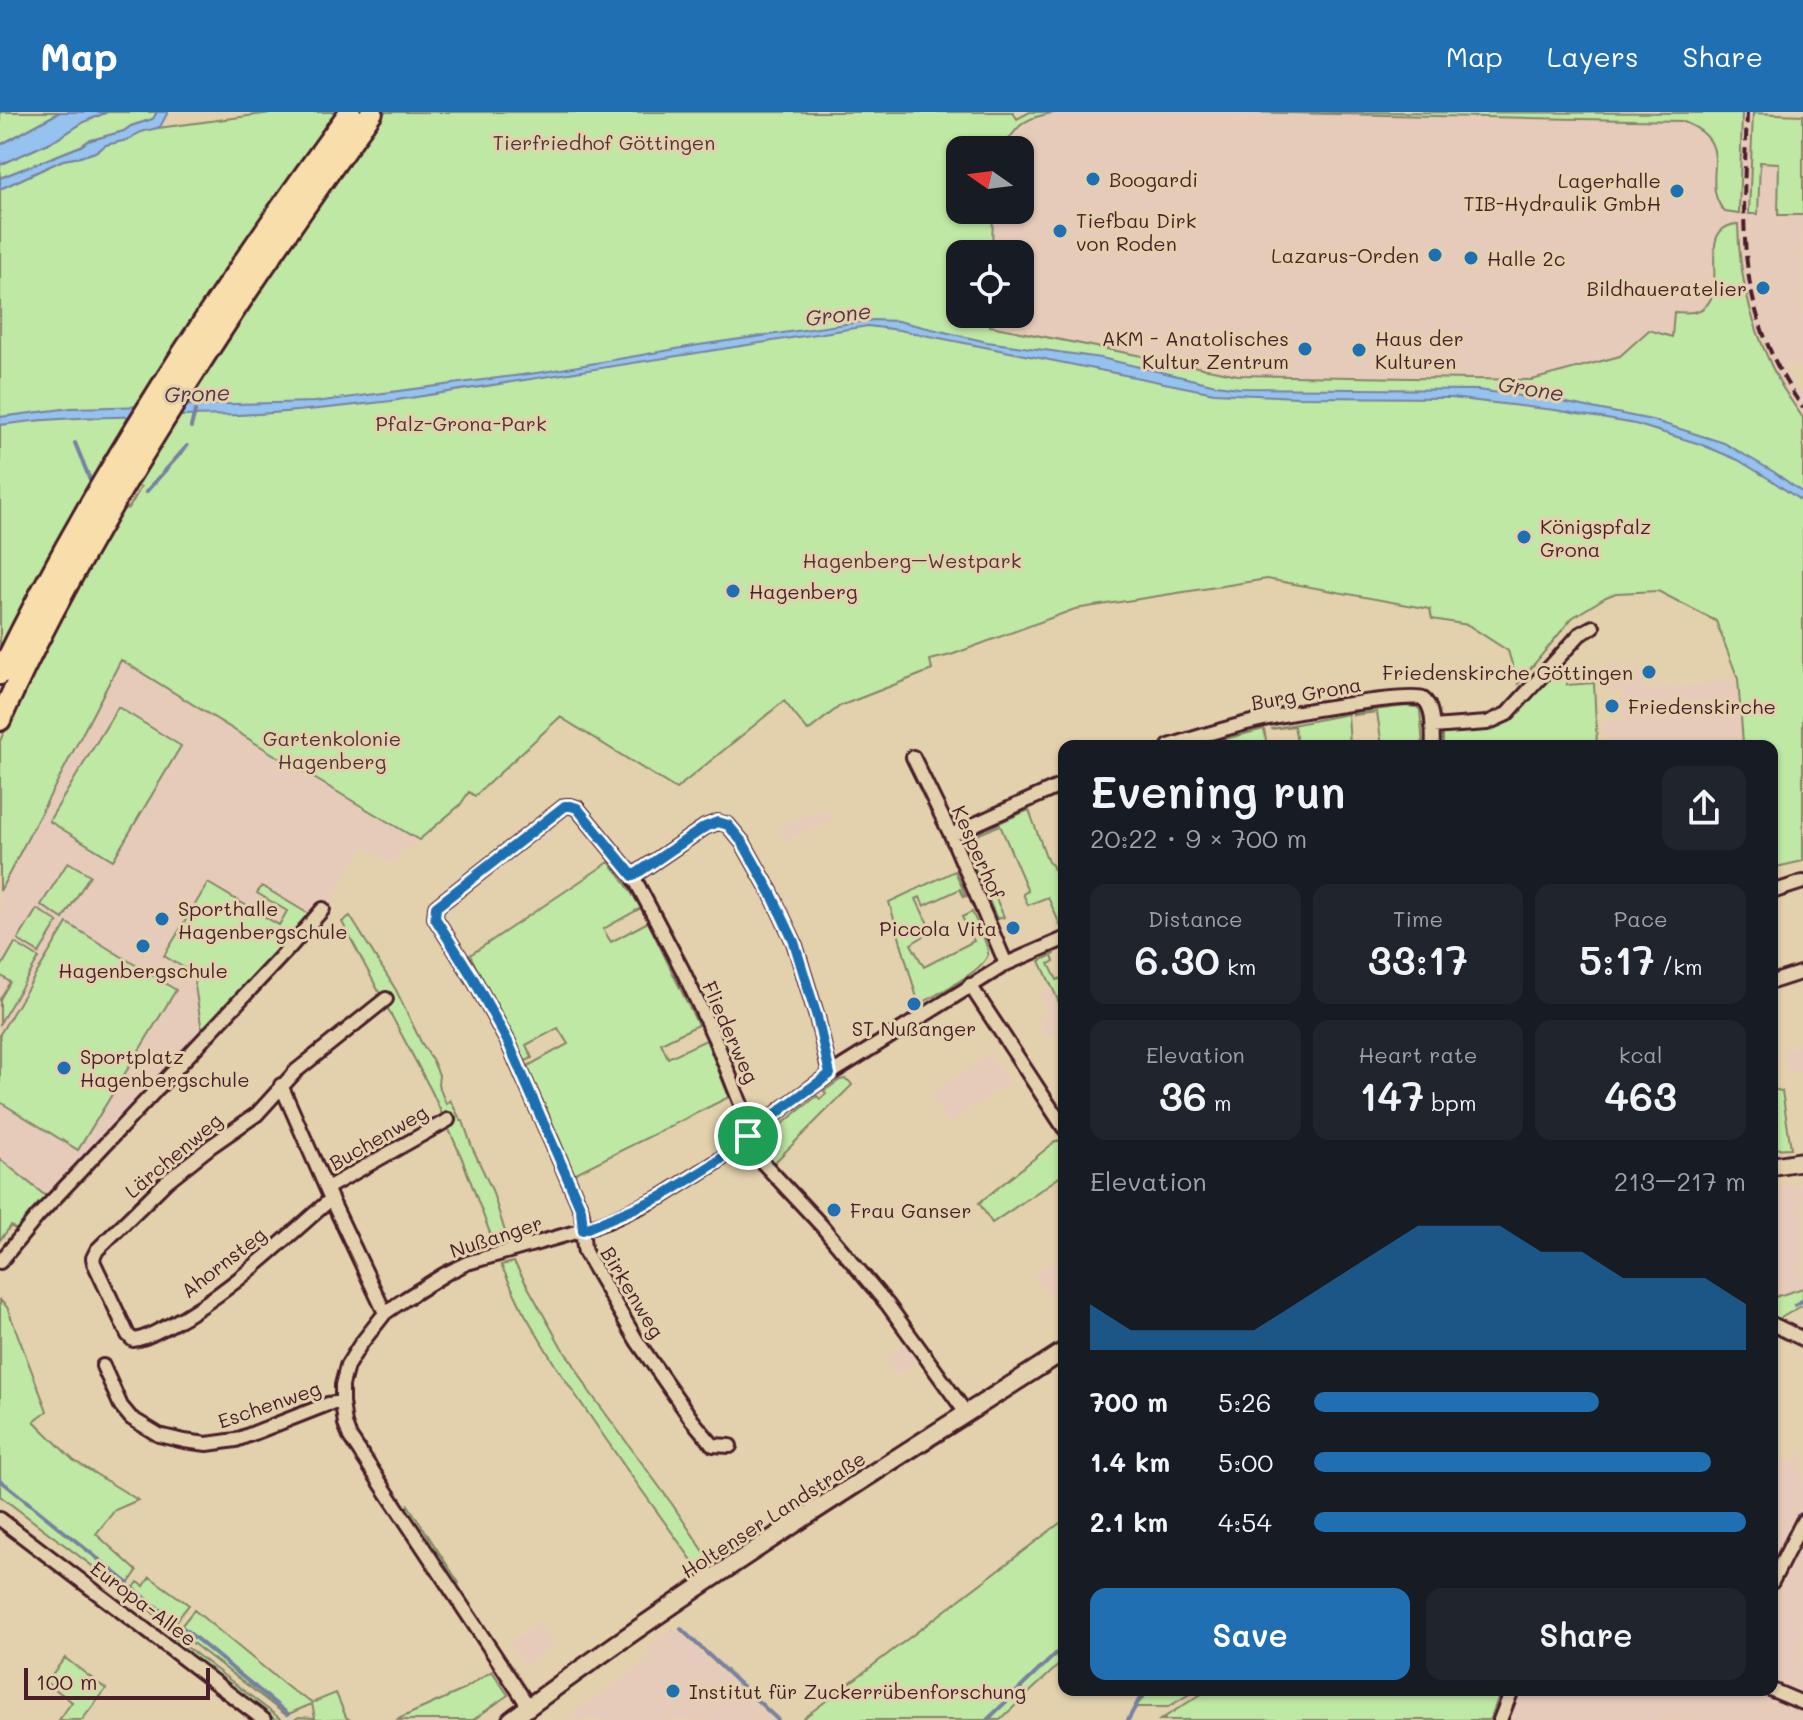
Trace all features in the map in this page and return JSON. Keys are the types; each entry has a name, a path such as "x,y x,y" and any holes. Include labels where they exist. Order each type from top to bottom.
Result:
{"highway":[{"path":"0,720 113,484 229,283 350,112"},
{"path":"0,674 57,562 372,112"}],"street":[{"path":"1432,727 1487,723 1507,714 1580,634 1593,627"},
{"name":"Burg Grona","path":"1190,740 1266,718 1377,700 1418,697 1430,706 1433,740"},
{"name":"Kesperhof","path":"913,757 951,835 1006,964"},
{"path":"951,835 1058,787"},
{"name":"Fliederweg","path":"435,918 436,907 565,806 577,808 633,876 683,971 715,1039 746,1117 751,1150 821,1225 888,1305 966,1413"},
{"path":"633,876 705,827 718,822 728,825 743,843 794,942 817,1017 830,1074"},
{"path":"1778,890 1803,882"},
{"path":"0,1262 37,1217 323,909"},
{"name":"Birkenweg","path":"435,918 508,1042 581,1209 585,1252 637,1341 705,1437 713,1445 730,1446"},
{"name":"Nußanger","path":"529,1707 350,1437 345,1424 342,1385 347,1366 360,1345 385,1313 467,1263 583,1230 661,1197 717,1162 830,1074 1006,964 1058,942"},
{"path":"1778,980 1803,972"},
{"path":"970,985 1058,1119"},
{"name":"Lärchenweg","path":"130,1338 94,1263 95,1254 167,1181 257,1114 296,1071 386,999"},
{"name":"Buchenweg","path":"281,1085 385,1313"},
{"name":"Buchenweg","path":"329,1194 448,1120"},
{"path":"1778,1165 1803,1161"},
{"name":"Ahornsteg","path":"130,1338 142,1339 183,1318 246,1274 329,1194"},
{"path":"1778,1327 1803,1339"},
{"name":"Holtenser Landstraße","path":"511,1720 710,1579 1058,1355"},
{"name":"Eschenweg","path":"103,1366 121,1406 131,1418 159,1435 184,1441 207,1444 236,1440 314,1409 342,1402"},
{"name":"Europa-Allee","path":"0,1519 264,1720"},
{"path":"1778,1570 1803,1521"},
{"path":"1778,1693 1803,1703"},
{"path":"1500,1720 1510,1696"}],"shaded area":[{"path":"1058,112 1236,112 1742,122 1742,113 1753,113 1752,121 1803,123 1803,366 1783,367 1793,384 1803,393 1803,477 1497,380 1238,375 1000,328 1034,328 1034,240 992,240 993,224 1034,224 1034,136 1012,136 1019,125 1035,115"},
{"name":"Hagenbergschule","path":"120,660 419,840 390,864 365,846 329,903 323,900 303,928 202,1031 48,1198 0,1159 0,891"},
{"path":"1604,665 1641,665 1645,689 1738,679 1744,740 1604,740 1602,722 1623,720 1622,690 1605,690"},
{"path":"828,807 834,819 785,842 776,827"},
{"path":"1051,987 1058,1001 1058,1033 1047,1039 1037,1020 1048,1012 1039,995"},
{"path":"1803,1044 1803,1070 1788,1074 1782,1050"},
{"path":"990,1053 1010,1082 949,1124 929,1095"},
{"path":"1803,1184 1803,1288 1778,1296 1778,1186"},
{"path":"1058,1258 1058,1292 1049,1297 1036,1277 1032,1280 1030,1277"},
{"path":"909,1341 919,1357 896,1376 884,1358"},
{"path":"1803,1444 1803,1720 1490,1720 1499,1696 1778,1696 1778,1457 1794,1464"},
{"path":"539,1622 555,1645 525,1666 509,1643"},
{"name":"Institut für Zuckerrübenforschung","path":"674,1627 774,1720 564,1720 650,1659 647,1646"}],"green space":[{"path":"0,112 60,112 0,145"},
{"path":"107,112 157,112 153,119 88,141 0,178 0,165"},
{"name":"Pfalz-Grona-Park","path":"278,112 1013,112 1017,119 1030,112 1058,112 1024,122 1011,136 946,136 946,224 993,224 992,240 946,240 946,328 1000,328 1238,375 1532,380 1620,356 1649,330 1672,337 1674,312 1697,311 1709,302 1713,290 1717,236 1725,228 1738,224 1741,265 1755,324 1779,381 1803,418 1803,861 1778,867 1778,740 1743,740 1738,679 1716,621 1658,591 1616,593 1572,618 1518,684 1508,651 1468,625 1432,619 1430,609 1267,579 1075,609 930,660 932,670 840,706 808,731 784,701 676,789 560,717 475,796 469,792 460,805 419,840 121,660 0,891 0,741 65,608 121,509 129,508 141,487 94,475 0,653 0,189 63,160 95,152 143,130"},
{"path":"1236,112 1742,113 1739,214 1725,212 1717,200 1714,151 1710,140 1681,121"},
{"path":"1753,113 1803,115 1803,215 1778,215 1779,163 1760,162 1758,214 1749,214"},
{"path":"1559,663 1563,666 1562,677 1567,677 1567,685 1594,683 1597,740 1443,740 1443,731 1507,719 1530,698"},
{"path":"118,707 181,746 113,860 49,821"},
{"path":"1417,707 1420,710 1422,740 1381,740 1377,712 1353,713"},
{"path":"1348,714 1350,740 1297,740 1294,726 1271,729"},
{"path":"1264,729 1266,740 1221,740"},
{"path":"1029,810 1058,880 1058,920 1048,897 1028,905 1023,894 1028,891 1000,825 970,838 1004,917 997,919 965,845 971,835"},
{"path":"68,862 90,875 63,919 41,905"},
{"path":"609,862 641,908 603,929 611,942 648,922 698,1025 661,1043 668,1058 706,1040 729,1097 574,1174 526,1067 568,1044 558,1028 526,1045 532,1058 524,1062 470,955"},
{"path":"955,871 966,896 960,889 924,906 920,897 916,899 928,924 922,928 924,936 911,944 924,967 974,941 962,917 972,912 988,953 969,975 919,1005 889,902"},
{"path":"208,883 279,925 287,911 257,893 262,886 312,916 202,1031 193,973 164,956"},
{"path":"37,909 58,922 39,953 18,940"},
{"path":"350,916 396,990 433,1061 446,1104 450,1100 463,1121 492,1190 507,1238 493,1241 461,1156 432,1092 342,922"},
{"name":"Sportplatz Hagenbergschule","path":"67,923 176,990 78,1150 0,1102 0,1034"},
{"path":"15,943 39,958 0,1023 0,999 10,982 0,975 0,969"},
{"path":"1056,953 1052,956 1054,961 1049,964 1058,980 1058,1000 1040,961"},
{"path":"845,1079 852,1085 773,1164 760,1149 761,1141 817,1096 820,1099 826,1094 824,1091"},
{"path":"1778,1090 1782,1091 1791,1148 1778,1149"},
{"path":"1058,1141 1058,1178 992,1223 979,1203"},
{"path":"0,1159 48,1198 20,1233 11,1226 0,1240"},
{"path":"514,1262 589,1391 711,1562 699,1570 555,1365 522,1309 501,1265"},
{"path":"1803,1288 1803,1305 1779,1319 1778,1296"},
{"path":"0,1300 7,1307 47,1411 34,1421 73,1460 138,1500 115,1510 96,1534 137,1571 124,1590 0,1496"},
{"path":"408,1505 459,1583 455,1586 406,1512"},
{"path":"1058,1525 1058,1666 1000,1720 801,1720"},
{"path":"150,1577 189,1605 171,1627 129,1594 138,1582 144,1586"},
{"path":"194,1610 290,1689 312,1703 336,1693 350,1720 294,1720 299,1717 315,1718 312,1704 286,1715 177,1631"},
{"path":"175,1638 282,1720 276,1720 172,1641"},
{"path":"65,1658 106,1689 82,1720 59,1720 72,1702 46,1682"},
{"path":"492,1671 508,1695 473,1720 396,1720 461,1691"},
{"path":"1145,1696 1186,1696 1168,1707 1135,1707"},
{"path":"1198,1696 1499,1696 1490,1720 1160,1720"}],"water":[{"path":"60,112 107,112 0,165 0,145"},
{"path":"157,112 168,112 160,127 106,145 95,152 63,160 0,189 0,178 88,141 153,119"},
{"path":"873,320 898,321 987,342 1101,358 1239,388 1478,390 1557,401 1652,420 1724,443 1803,493 1803,502 1738,460 1700,444 1635,424 1555,410 1451,398 1214,393 868,326 391,401 258,414 89,418 0,425 0,417 71,408 315,402 544,372 699,345"}],"waterway":[{"name":"Grone","path":"191,427 195,411"},
{"path":"75,443 91,482"},
{"path":"146,492 187,446"},
{"path":"1795,1305 1803,1300"},
{"path":"0,1480 128,1583"},
{"path":"133,1588 175,1622"},
{"path":"182,1627 288,1714"},
{"path":"681,1629 778,1720"},
{"path":"987,1720 1058,1652"},
{"path":"1128,1720 1142,1696"}],"railway":[{"path":"1747,112 1745,230 1753,301 1780,371 1803,408"}],"place":[{"name":"Boogardi","path":"1093,179"},
{"name":"Lagerhalle TIB-Hydraulik GmbH","path":"1677,191"},
{"name":"Tiefbau Dirk von Roden","path":"1060,231"},
{"name":"Lazarus-Orden","path":"1435,255"},
{"name":"Halle 2c","path":"1471,258"},
{"name":"Bildhaueratelier","path":"1763,288"},
{"name":"AKM - Anatolisches Kultur Zentrum","path":"1305,349"},
{"name":"Haus der Kulturen","path":"1359,350"},
{"name":"Königspfalz Grona","path":"1524,537"},
{"name":"Hagenberg","path":"733,591"},
{"name":"Friedenskirche Göttingen","path":"1649,672"},
{"name":"Friedenskirche","path":"1612,706"},
{"name":"Sporthalle Hagenbergschule","path":"162,919"},
{"name":"Piccola Vita","path":"1013,928"},
{"name":"Hagenbergschule","path":"143,946"},
{"name":"ST Nußanger","path":"914,1004"},
{"name":"Sportplatz Hagenbergschule","path":"64,1068"},
{"name":"Frau Ganser","path":"834,1210"},
{"name":"Institut für Zuckerrübenforschung","path":"673,1691"}],"route":[{"path":"565,806 577,808 633,876 705,827 718,822 728,825 743,843 794,942 817,1017 830,1074 748,1136 717,1162 661,1197 583,1230 581,1209 508,1042 435,918 436,907 565,806"}],"park label":[{"name":"Tierfriedhof Göttingen","path":"604,142"},
{"name":"Hagenberg–Westpark","path":"912,560"},
{"name":"Gartenkolonie Hagenberg","path":"332,750"}]}
